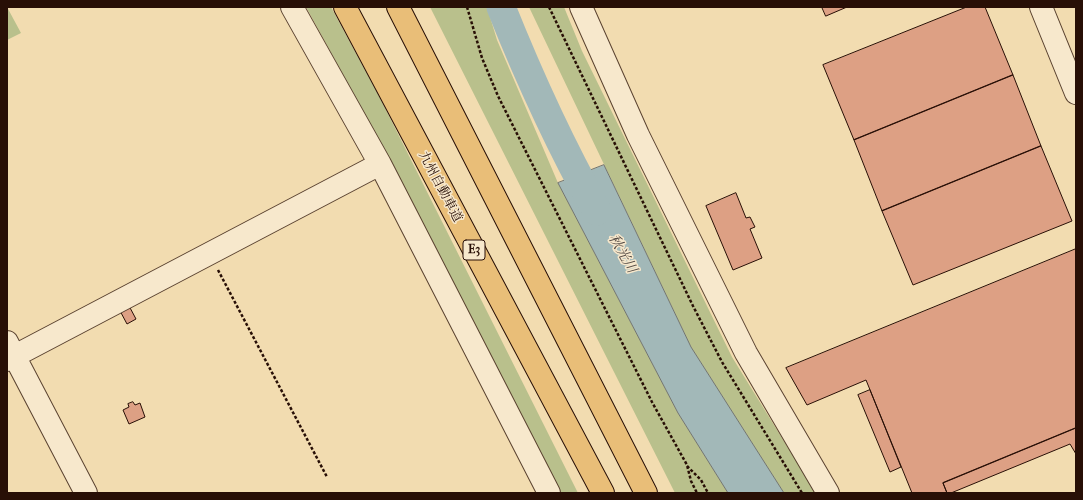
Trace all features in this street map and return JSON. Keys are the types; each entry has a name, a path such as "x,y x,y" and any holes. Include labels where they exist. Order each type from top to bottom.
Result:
{"highway":[{"name":"九州自動車道","path":"345,7 603,493"},
{"path":"398,7 646,493"}],"street":[{"path":"292,7 380,164 549,493"},
{"path":"581,7 638,135 746,353 828,493"},
{"path":"1041,7 1076,93"},
{"path":"86,493 9,352 210,253 380,164"}],"path":[{"path":"467,7 482,58 498,96 648,395 687,465 701,480 708,493"},
{"path":"549,7 700,320 722,362 802,493"},
{"path":"210,253 327,477"},
{"path":"687,465 691,481 697,493"}],"green space":[{"path":"7,7 21,33 7,40"},
{"path":"306,7 331,7 380,98 578,493 560,493 358,102"},
{"path":"430,7 487,7 497,40 558,183 678,413 728,493 675,493"},
{"path":"529,7 564,7 582,51 732,357 816,493 784,493 691,347"}],"water":[{"path":"604,165 691,347 784,493 728,493 678,413 558,183"}],"building":[{"path":"822,7 847,7 826,16"},
{"path":"967,7 985,7 1013,75 854,140 823,65"},
{"path":"1013,75 1041,146 882,211 854,140"},
{"path":"1041,146 1072,221 913,285 882,211"},
{"path":"736,193 746,218 750,217 755,227 750,229 762,258 733,270 706,206"},
{"path":"1076,249 1076,428 943,483 947,493 912,493 866,380 807,405 786,368"},
{"path":"128,304 136,319 127,324 119,309"},
{"path":"870,390 901,467 890,472 858,395"},
{"path":"133,402 135,405 140,403 145,417 129,424 123,410 129,407 128,404"},
{"path":"1076,428 1076,454 1070,444 951,493 947,493 943,483"}],"waterway":[{"name":"秋光川","path":"501,7 546,110 570,161 597,211"}]}
